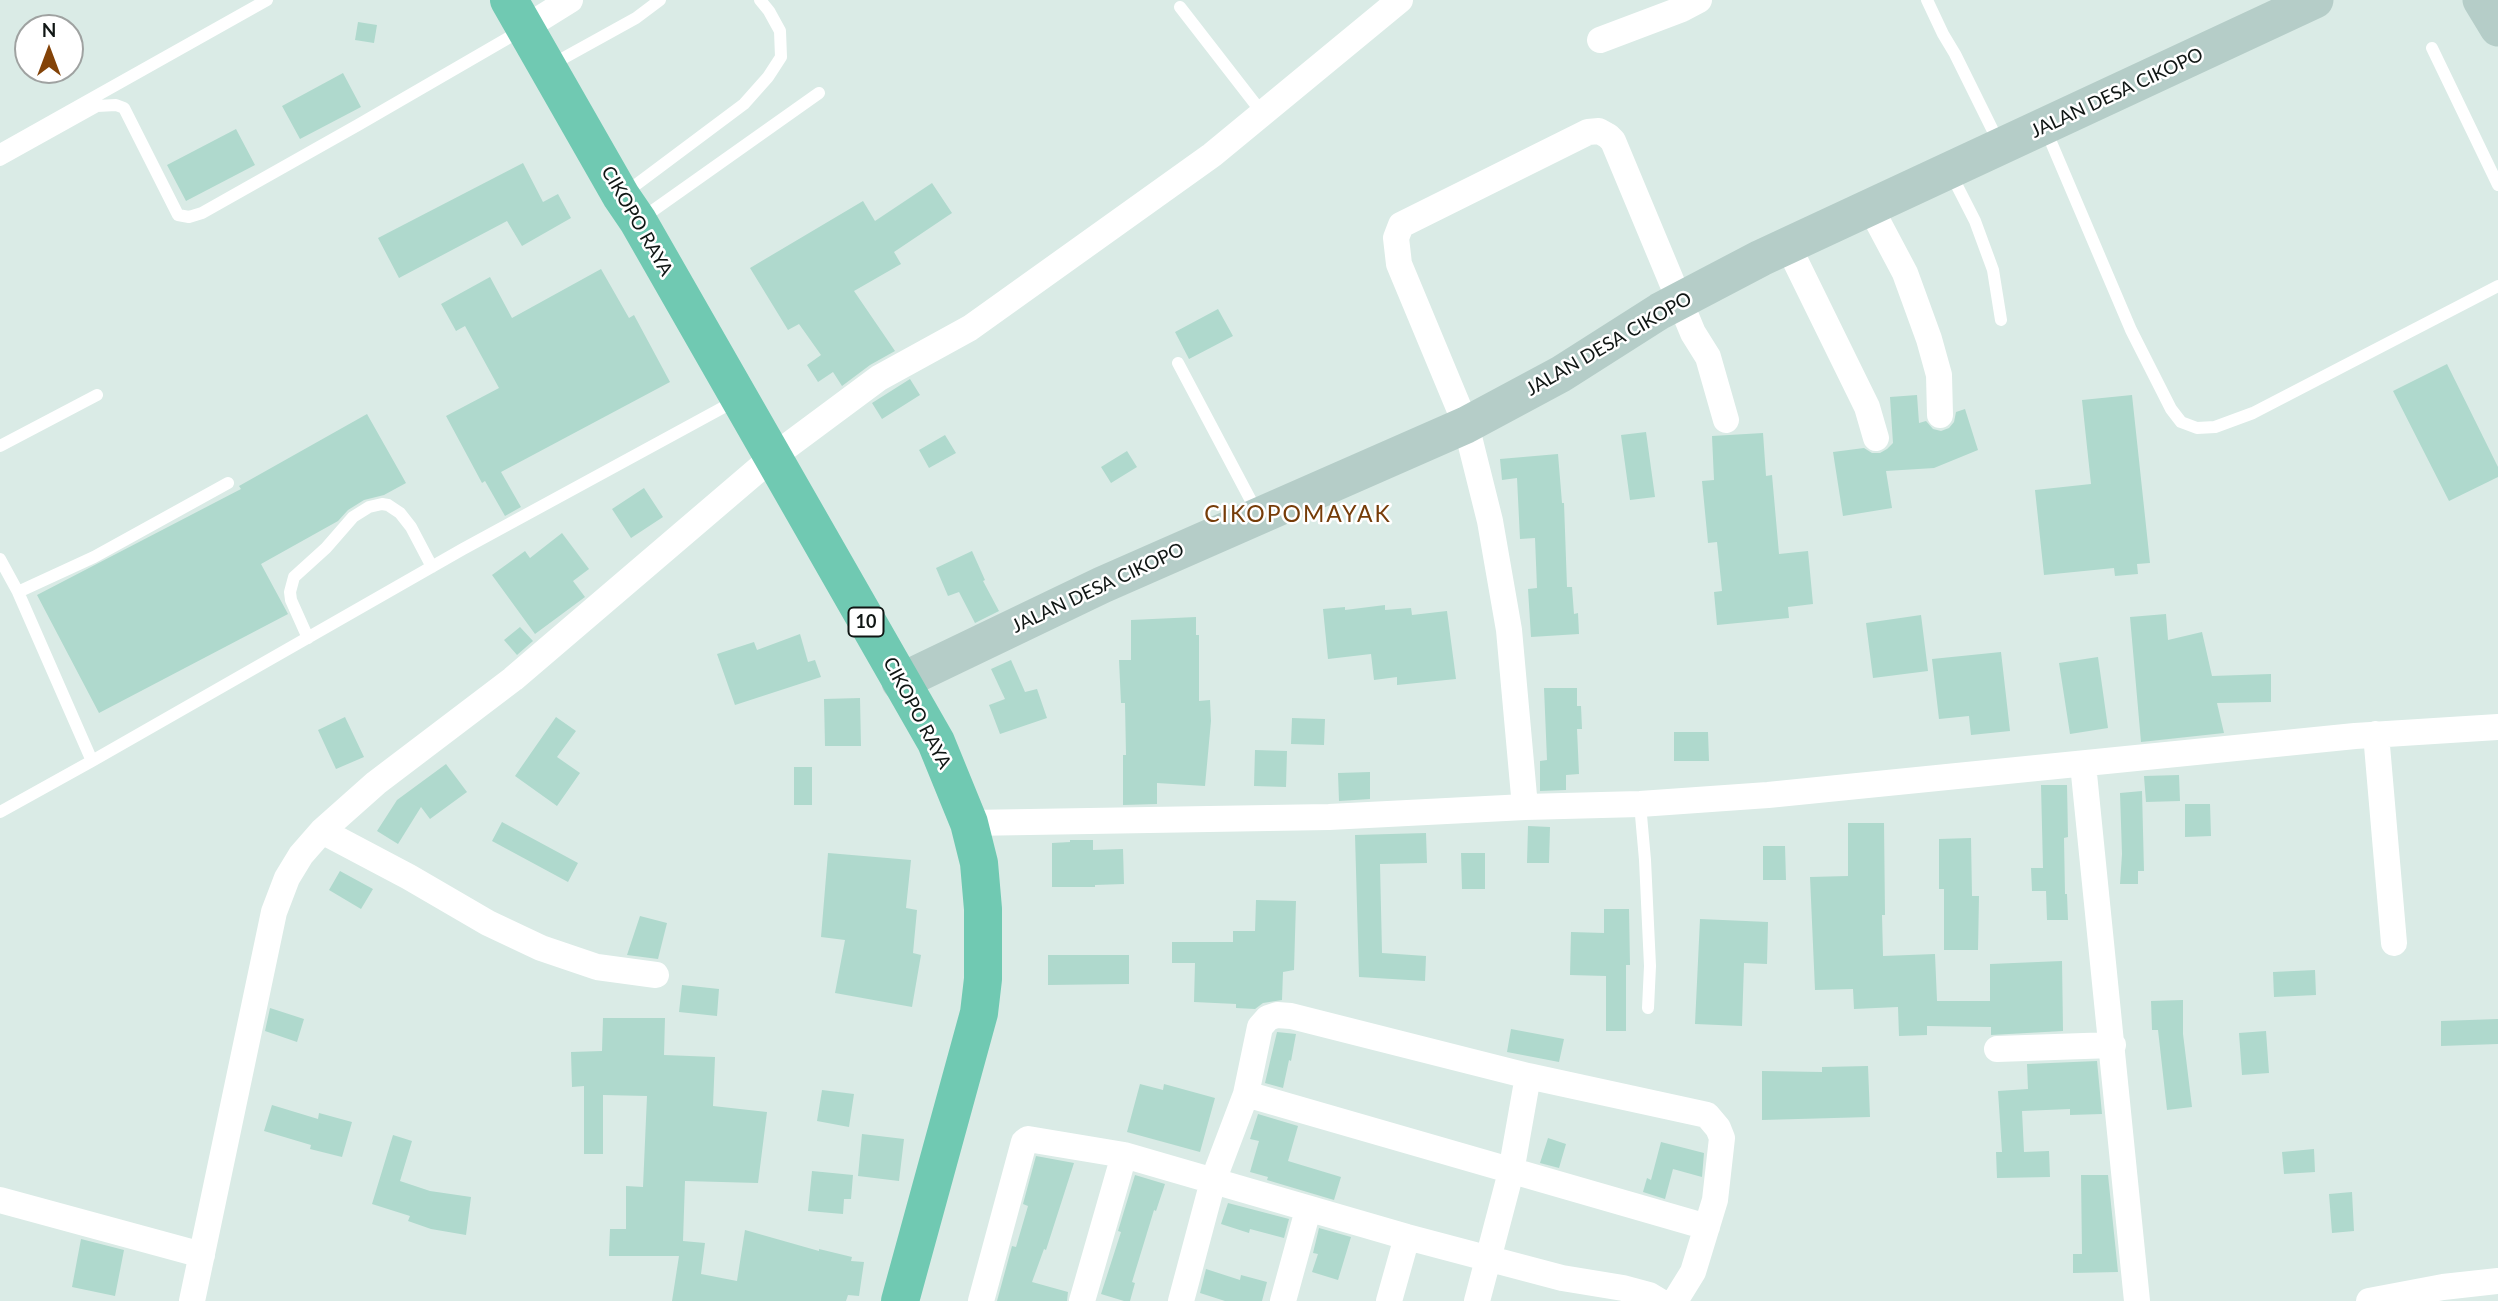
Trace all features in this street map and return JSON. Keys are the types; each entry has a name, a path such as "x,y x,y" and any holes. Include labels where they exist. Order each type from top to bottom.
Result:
{"highway":[{"name":"CIKOPO RAYA","path":"517,14 739,400 774,456 936,742 969,822 978,863 983,909 983,979 978,1013 900,1301"}],"main road":[{"name":"JALAN DESA CIKOPO","path":"900,682 1102,585 1466,425 1561,374 1679,302 1788,246 2315,0"},
{"path":"2481,0 2498,28"}],"street":[{"path":"517,14 570,0"},
{"path":"192,1301 274,912 294,866 322,831 376,783 513,679 774,456 879,379 981,320 1212,155 1400,0"},
{"path":"1600,40 1699,0"},
{"path":"1525,807 1509,630 1500,573 1466,425 1399,264 1396,238 1401,225 1408,219 1588,132 1599,131 1613,141 1679,302 1708,358 1726,420"},
{"path":"1870,207 1905,273 1929,339 1939,375 1940,415"},
{"path":"1788,246 1867,407 1876,438"},
{"path":"969,822 1329,817 1640,804 1768,795 2376,734 2498,727"},
{"path":"2376,734 2394,943"},
{"path":"2083,764 2137,1301"},
{"path":"322,831 488,923 541,948 597,967 656,975"},
{"path":"1181,1301 1213,1181 1246,1094 1260,1027 1268,1018 1277,1015 1291,1016 1528,1076 1707,1115 1718,1128 1722,1138 1715,1200 1693,1272 1675,1301"},
{"path":"1997,1049 2113,1045"},
{"path":"1477,1301 1511,1172 1528,1076"},
{"path":"1246,1094 1707,1227"},
{"path":"981,1301 1024,1142 1028,1139 1124,1156 1308,1210 1490,1257 1559,1289 1623,1288 1649,1295 1659,1301"},
{"path":"1082,1301 1124,1156"},
{"path":"0,1199 202,1255"},
{"path":"1283,1301 1308,1210"},
{"path":"1389,1301 1407,1237"},
{"path":"2369,1301 2443,1287 2498,1281"}],"lane":[{"path":"0,150 267,0"},
{"path":"548,66 636,18 660,0"},
{"path":"630,208 744,104 768,77 781,57 780,31 760,0"},
{"path":"1927,0 2001,147"},
{"path":"1180,7 1263,114"},
{"path":"0,160 97,106 116,105 124,108 178,215 189,217 202,213 346,132 517,14"},
{"path":"2432,48 2498,185"},
{"path":"630,208 819,93"},
{"path":"2045,127 2131,330 2181,422 2197,429 2215,427 2253,413 2498,286"},
{"path":"1949,170 1975,221 1993,270 2001,320"},
{"path":"1178,363 1258,515"},
{"path":"0,446 97,395"},
{"path":"0,812 432,567 739,400"},
{"path":"18,592 94,557 228,483"},
{"path":"308,638 291,600 294,577 326,548 352,517 369,507 388,505 400,513 432,567"},
{"path":"0,559 18,592 92,761"},
{"path":"1640,804 1650,966 1648,1008"}],"building":[{"path":"358,22 377,25 374,43 355,40"},
{"path":"343,73 361,107 300,139 282,106"},
{"path":"236,129 255,165 186,201 167,165"},
{"path":"523,163 543,202 558,194 571,218 522,246 507,221 399,278 378,238"},
{"path":"932,183 952,213 894,252 901,264 854,291 895,351 842,386 833,372 818,382 807,365 821,355 799,324 788,330 750,268 863,201 875,221"},
{"path":"601,269 629,318 634,315 670,382 501,472 521,507 505,516 485,481 482,483 446,416 499,388 465,326 456,331 441,304 490,277 512,318"},
{"path":"1218,309 1233,336 1189,359 1175,332"},
{"path":"2447,364 2498,467 2498,477 2449,501 2393,391"},
{"path":"910,379 920,395 882,419 872,403"},
{"path":"1917,395 1919,423 1926,421 1933,429 1941,431 1949,428 1954,422 1956,412 1965,409 1978,450 1934,468 1886,471 1892,508 1843,516 1833,452 1864,448 1872,453 1880,453 1887,449 1893,443 1890,397"},
{"path":"2132,395 2150,563 2137,564 2138,574 2115,576 2114,568 2044,575 2035,490 2091,484 2082,400"},
{"path":"367,414 406,483 384,495 364,500 348,510 338,521 261,564 288,614 99,713 37,595 241,489 239,486"},
{"path":"1646,432 1655,497 1630,500 1621,435"},
{"path":"1763,433 1766,476 1772,475 1779,554 1808,551 1813,604 1788,607 1789,618 1717,625 1714,592 1722,591 1717,542 1708,543 1702,481 1714,480 1712,436"},
{"path":"945,435 956,453 929,468 919,450"},
{"path":"1127,451 1137,467 1111,483 1101,467"},
{"path":"1558,454 1564,503 1567,587 1572,587 1574,614 1578,613 1579,634 1531,637 1528,589 1537,588 1535,538 1520,539 1517,478 1502,480 1500,459"},
{"path":"644,488 663,517 631,538 612,509"},
{"path":"562,533 589,569 573,581 585,597 535,634 492,575 525,551 530,558"},
{"path":"972,551 985,580 983,581 999,611 975,623 959,592 948,596 936,568"},
{"path":"1385,605 1385,610 1411,608 1412,615 1447,611 1456,679 1397,685 1397,677 1374,680 1371,654 1328,659 1323,609 1345,607 1345,610"},
{"path":"2166,614 2168,640 2202,632 2212,676 2271,674 2271,702 2217,703 2224,733 2141,742 2130,617"},
{"path":"1921,615 1928,671 1873,678 1866,623"},
{"path":"1196,617 1196,635 1199,635 1199,701 1210,700 1211,721 1205,786 1157,783 1157,804 1123,805 1125,703 1121,703 1119,660 1131,660 1131,620"},
{"path":"520,627 533,641 517,655 504,640"},
{"path":"800,634 808,662 815,660 821,677 735,705 717,654 754,642 757,650"},
{"path":"2001,652 2010,731 1971,735 1969,716 1939,719 1932,659"},
{"path":"2098,657 2108,728 2070,734 2059,663"},
{"path":"1011,660 1025,692 1037,689 1047,718 1000,734 989,705 1005,699 991,669"},
{"path":"1544,688 1577,688 1577,706 1581,706 1582,729 1577,729 1579,774 1566,775 1566,790 1540,791 1540,761 1547,760"},
{"path":"860,698 861,746 825,746 824,699"},
{"path":"345,717 364,757 336,769 318,730"},
{"path":"556,717 576,731 557,757 580,773 557,806 515,776"},
{"path":"1292,718 1325,719 1324,745 1291,744"},
{"path":"1674,732 1708,732 1709,761 1674,761"},
{"path":"1255,750 1287,751 1286,787 1254,786"},
{"path":"446,764 467,792 430,819 421,807 398,844 377,831 397,800"},
{"path":"794,767 812,767 812,805 794,805"},
{"path":"1370,772 1370,799 1339,801 1338,773"},
{"path":"2179,775 2180,801 2146,802 2144,776"},
{"path":"2041,785 2067,785 2068,837 2064,838 2068,920 2047,920 2046,891 2032,891 2031,868 2043,868"},
{"path":"2142,791 2144,871 2138,871 2138,884 2120,884 2120,793"},
{"path":"2185,804 2210,804 2211,836 2185,837"},
{"path":"502,822 578,863 568,882 492,841"},
{"path":"1848,823 1884,823 1883,956 1935,954 1937,1001 1990,1001 1990,964 2062,961 2063,1031 1991,1035 1991,1027 1927,1026 1927,1035 1899,1036 1898,1007 1854,1009 1853,989 1815,990 1810,877 1848,876"},
{"path":"1528,826 1550,827 1549,863 1527,863"},
{"path":"1426,833 1427,863 1380,864 1382,953 1426,956 1425,981 1359,977 1355,835"},
{"path":"1971,838 1972,896 1979,896 1978,950 1944,950 1944,889 1939,889 1939,839"},
{"path":"1093,840 1093,850 1123,849 1124,884 1052,887 1052,843"},
{"path":"1763,846 1785,846 1786,880 1763,880"},
{"path":"828,853 911,860 906,908 917,910 913,953 921,955 912,1007 835,993 845,940 821,937"},
{"path":"1461,853 1485,853 1485,889 1462,889"},
{"path":"340,871 373,889 361,909 329,890"},
{"path":"1256,900 1296,901 1294,970 1283,972 1282,1000 1263,1003 1255,1009 1236,1008 1236,1004 1194,1002 1195,963 1172,963 1172,942 1233,942 1233,931 1255,931"},
{"path":"1604,909 1629,909 1630,965 1626,965 1626,1031 1606,1031 1606,976 1570,975 1571,932 1604,933"},
{"path":"640,916 667,923 658,959 627,955"},
{"path":"1700,919 1768,922 1767,964 1744,963 1742,1026 1695,1024"},
{"path":"1048,955 1129,955 1129,984 1048,985"},
{"path":"2315,970 2316,995 2274,997 2273,972"},
{"path":"682,985 719,989 717,1016 679,1012"},
{"path":"2183,1000 2183,1034 2192,1107 2167,1110 2158,1030 2152,1030 2151,1001"},
{"path":"270,1008 304,1019 297,1042 265,1031"},
{"path":"603,1018 665,1018 664,1055 715,1057 713,1106 767,1112 758,1183 685,1181 683,1241 705,1243 701,1274 737,1281 745,1230 819,1251 852,1257 851,1261 864,1262 859,1296 848,1295 846,1301 672,1301 679,1256 609,1256 610,1229 626,1229 626,1186 643,1187 647,1096 603,1095 603,1154 584,1154 584,1086 572,1087 571,1052 602,1051"},
{"path":"2498,1019 2498,1044 2441,1046 2441,1021"},
{"path":"1511,1029 1564,1039 1559,1062 1507,1052"},
{"path":"2266,1031 2269,1073 2242,1075 2239,1033"},
{"path":"1277,1032 1296,1034 1283,1088 1265,1083"},
{"path":"2097,1061 2102,1114 2070,1115 2070,1109 2022,1111 2024,1152 2049,1151 2050,1177 1997,1178 1996,1152 2002,1152 1998,1091 2028,1089 2027,1064"},
{"path":"1868,1066 1870,1117 1762,1120 1762,1071 1822,1072 1822,1067"},
{"path":"1140,1084 1163,1090 1164,1084 1215,1098 1200,1152 1127,1132"},
{"path":"822,1090 854,1094 849,1127 817,1121"},
{"path":"272,1105 318,1119 319,1113 352,1122 342,1157 310,1149 311,1145 264,1131"},
{"path":"1258,1114 1298,1126 1288,1161 1341,1177 1334,1200 1267,1180 1268,1177 1250,1172 1259,1141 1250,1139"},
{"path":"862,1134 904,1139 899,1181 858,1176"},
{"path":"393,1135 412,1141 400,1181 430,1191 471,1197 466,1235 431,1229 408,1221 410,1216 372,1204"},
{"path":"1548,1138 1566,1144 1559,1168 1540,1163"},
{"path":"1661,1142 1704,1153 1702,1177 1673,1169 1665,1199 1643,1192 1647,1178 1651,1180"},
{"path":"2314,1149 2315,1172 2284,1174 2282,1152"},
{"path":"1036,1156 1074,1163 1046,1250 1044,1249 1032,1282 1068,1292 1067,1301 997,1301 1012,1246 1016,1247 1028,1206 1023,1204"},
{"path":"812,1171 853,1175 851,1199 844,1199 843,1214 808,1211"},
{"path":"1135,1175 1165,1184 1156,1211 1154,1210 1132,1282 1135,1283 1130,1301 1124,1301 1101,1294 1121,1232 1118,1231"},
{"path":"2081,1175 2108,1175 2118,1272 2073,1273 2073,1254 2082,1254"},
{"path":"2352,1192 2354,1231 2332,1233 2329,1194"},
{"path":"1228,1203 1289,1219 1284,1238 1250,1229 1249,1233 1221,1224"},
{"path":"1319,1228 1351,1237 1338,1280 1312,1272 1318,1254 1313,1253"},
{"path":"81,1239 124,1250 115,1296 72,1287"},
{"path":"1206,1269 1240,1280 1241,1275 1267,1282 1262,1301 1225,1301 1200,1293"}],"district":[{"name":"CIKOPOMAYAK","path":"1298,515"}]}
